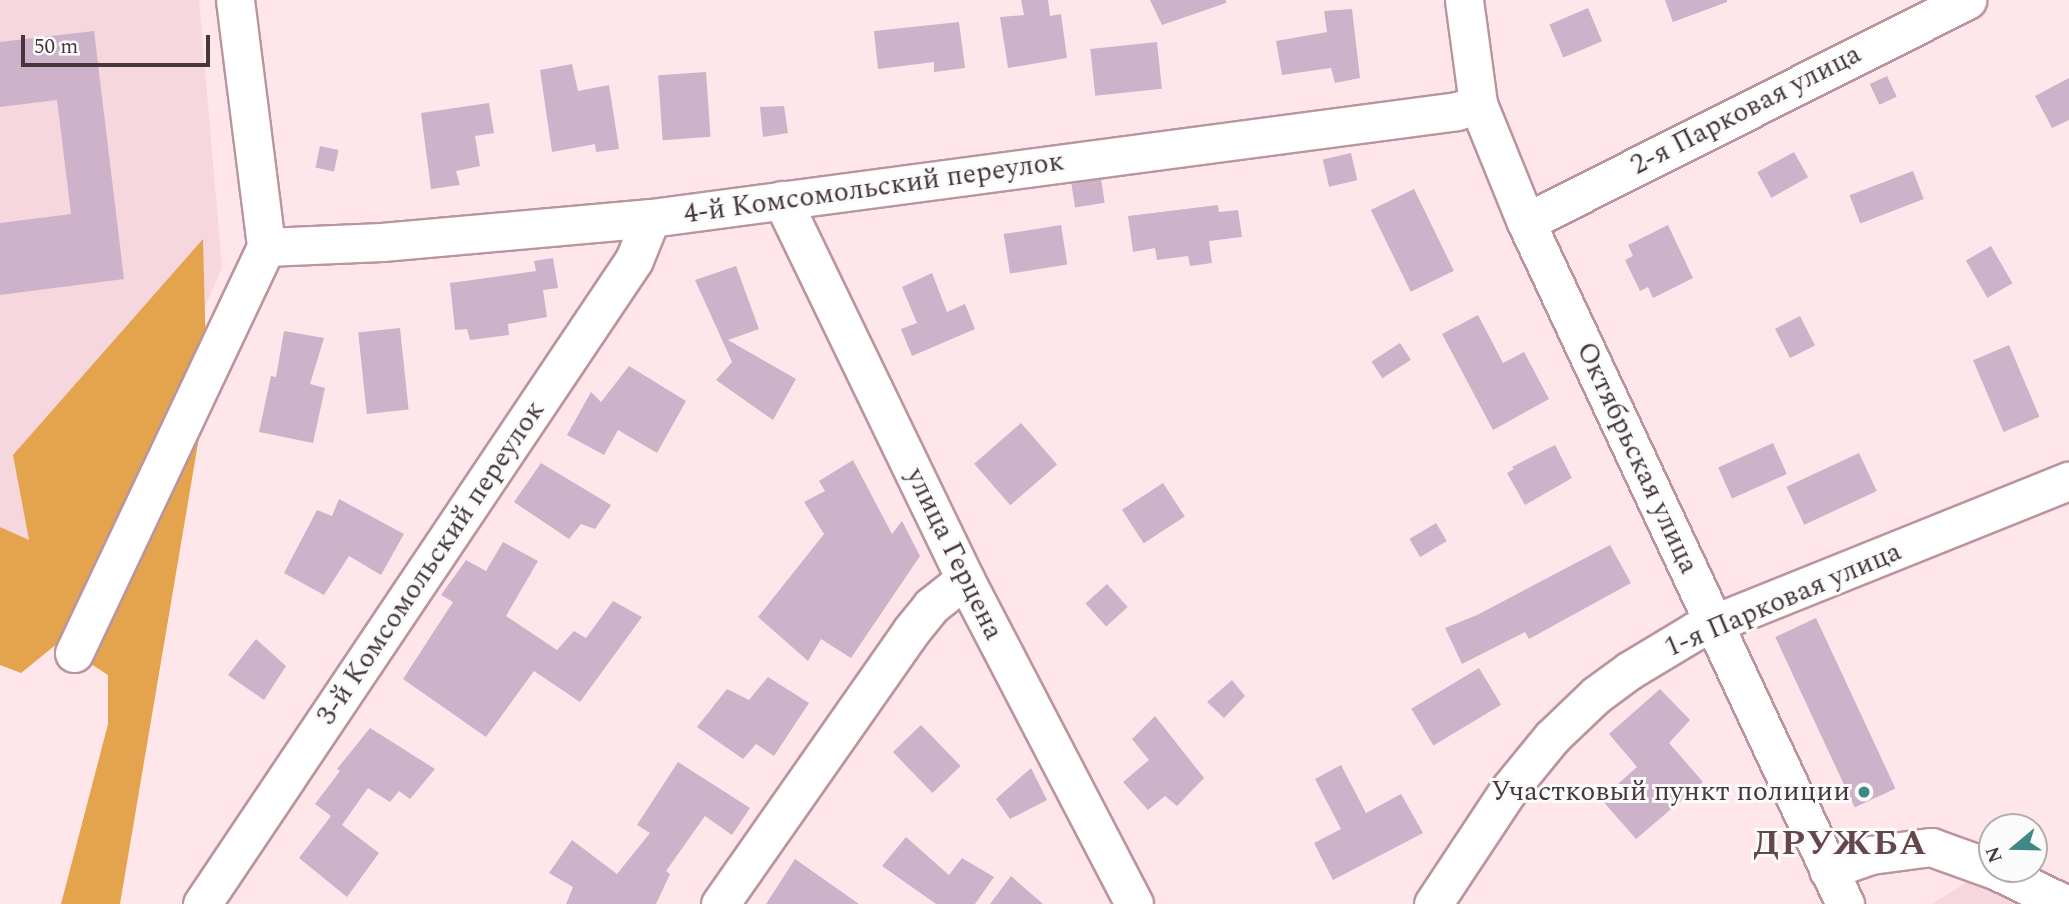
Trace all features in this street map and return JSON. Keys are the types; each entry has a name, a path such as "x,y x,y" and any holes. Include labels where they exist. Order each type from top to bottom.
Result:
{"street":[{"path":"74,653 266,247 235,0"},
{"name":"Октябрьская улица","path":"1464,0 1478,104 1526,222 1845,904"},
{"name":"2-я Парковая улица","path":"1526,222 1967,0"},
{"name":"4-й Комсомольский переулок","path":"266,247 382,242 651,218 1457,111 1478,104"},
{"name":"улица Герцена","path":"782,200 965,579 1134,904"},
{"name":"3-й Комсомольский переулок","path":"202,904 634,260 651,218"},
{"name":"1-я Парковая улица","path":"1433,904 1507,792 1552,737 1596,695 1630,670 1715,623 2069,481"},
{"path":"720,904 911,631 931,606 965,579"},
{"path":"1828,870 1871,855 1931,847 1978,864"},
{"path":"2022,883 2065,904"}],"shaded area":[{"path":"0,0 199,0 222,268 57,642 0,614"},
{"path":"203,239 207,390 120,904 61,904 108,724 108,675 58,643 21,673 0,665 0,527 29,540 13,455"},
{"path":"1973,878 2019,904 1932,904"}],"building":[{"path":"1021,0 1048,0 1050,16 1061,14 1067,58 1008,68 1000,17 1024,15"},
{"path":"1150,0 1226,0 1226,3 1162,25"},
{"path":"1665,0 1727,0 1727,2 1673,22"},
{"path":"1588,8 1602,41 1563,58 1549,24"},
{"path":"1352,9 1360,78 1335,83 1331,68 1282,75 1276,41 1327,32 1324,11"},
{"path":"959,22 965,68 934,72 934,62 878,69 874,31"},
{"path":"94,31 124,279 0,295 0,223 71,214 57,100 0,107 0,42"},
{"path":"1157,42 1162,89 1095,96 1090,49"},
{"path":"572,64 578,91 609,85 619,149 596,152 595,144 552,152 540,70"},
{"path":"706,72 711,137 663,140 658,75"},
{"path":"1887,76 1897,97 1880,105 1870,84"},
{"path":"2069,78 2069,120 2052,128 2035,96"},
{"path":"489,103 494,133 475,136 480,166 456,171 460,185 431,189 421,113"},
{"path":"784,106 788,133 763,137 760,107"},
{"path":"320,146 339,150 334,171 315,168"},
{"path":"1794,152 1808,177 1771,198 1757,172"},
{"path":"1351,153 1357,180 1329,187 1323,160"},
{"path":"1913,171 1924,199 1860,223 1850,195"},
{"path":"1101,179 1105,203 1075,207 1071,184"},
{"path":"1414,189 1454,271 1411,292 1371,210"},
{"path":"1218,205 1219,212 1238,210 1242,237 1209,241 1212,263 1190,266 1188,256 1157,260 1155,248 1133,252 1128,216"},
{"path":"1061,225 1067,265 1010,274 1004,234"},
{"path":"1668,225 1693,278 1653,298 1648,287 1640,291 1625,260 1633,256 1628,245"},
{"path":"1991,246 2012,283 1987,298 1966,260"},
{"path":"553,258 558,288 543,290 547,317 508,324 509,335 470,340 467,329 455,330 450,283 536,271 534,261"},
{"path":"736,266 759,329 728,340 796,379 773,420 716,380 732,362 695,280"},
{"path":"932,273 947,312 965,304 975,329 912,356 901,329 917,323 902,287"},
{"path":"1478,315 1503,363 1524,352 1549,399 1493,430 1442,334"},
{"path":"1800,316 1815,345 1790,358 1775,329"},
{"path":"400,328 409,410 367,414 358,332"},
{"path":"284,331 324,338 310,384 325,388 313,443 259,432 271,376 276,377"},
{"path":"1400,343 1411,360 1382,378 1371,362"},
{"path":"2009,345 2039,417 2004,432 1973,360"},
{"path":"629,366 686,401 657,453 618,430 604,455 567,435 591,392 601,402"},
{"path":"1021,423 1057,465 1010,505 974,464"},
{"path":"1773,443 1787,474 1732,498 1718,467"},
{"path":"1555,445 1572,478 1525,505 1507,473 1514,469 1512,467"},
{"path":"1859,453 1877,491 1804,525 1786,487"},
{"path":"853,460 892,534 902,521 920,556 851,658 821,639 808,661 758,617 824,534 804,502 825,491 819,481"},
{"path":"541,463 611,505 595,529 581,524 569,539 514,502"},
{"path":"1163,483 1185,517 1144,543 1122,510"},
{"path":"339,499 404,534 381,575 349,556 324,595 284,573 317,510 332,516"},
{"path":"1436,523 1447,541 1420,557 1409,539"},
{"path":"503,542 538,561 506,616 557,650 574,631 586,638 613,601 642,617 580,702 534,671 486,737 403,679 453,602 441,595 466,560 486,571"},
{"path":"1610,545 1631,583 1529,639 1525,632 1462,664 1445,628 1477,615"},
{"path":"1107,584 1128,607 1106,626 1085,603"},
{"path":"1816,618 1895,788 1855,807 1775,637"},
{"path":"256,639 286,666 264,700 228,675"},
{"path":"1479,668 1501,705 1433,746 1411,709"},
{"path":"768,677 809,703 774,756 756,744 743,759 697,727 727,689 749,700"},
{"path":"1232,680 1245,696 1224,718 1207,702"},
{"path":"1660,689 1690,720 1669,743 1703,782 1636,839 1601,799 1637,767 1609,734"},
{"path":"1155,716 1204,778 1177,806 1165,796 1148,810 1123,782 1149,760 1132,739"},
{"path":"921,725 961,766 933,793 893,752"},
{"path":"370,728 435,769 410,799 399,791 390,802 368,788 342,825 379,853 347,897 299,858 331,816 315,804 340,771 337,769"},
{"path":"678,762 750,808 732,835 705,816 666,871 670,874 656,904 566,904 573,887 549,873 572,840 617,874 650,833 637,825"},
{"path":"1341,765 1366,813 1401,794 1423,833 1333,880 1314,843 1341,829 1315,779"},
{"path":"1031,768 1047,800 1010,819 996,799"},
{"path":"906,837 949,875 962,858 994,877 975,904 936,904 882,866"},
{"path":"795,859 859,904 766,904"},
{"path":"1011,876 1043,904 990,904"}],"place":[{"name":"Участковый пункт полиции","path":"1864,792"}],"district":[{"name":"ДРУЖБА","path":"1841,844"}]}
